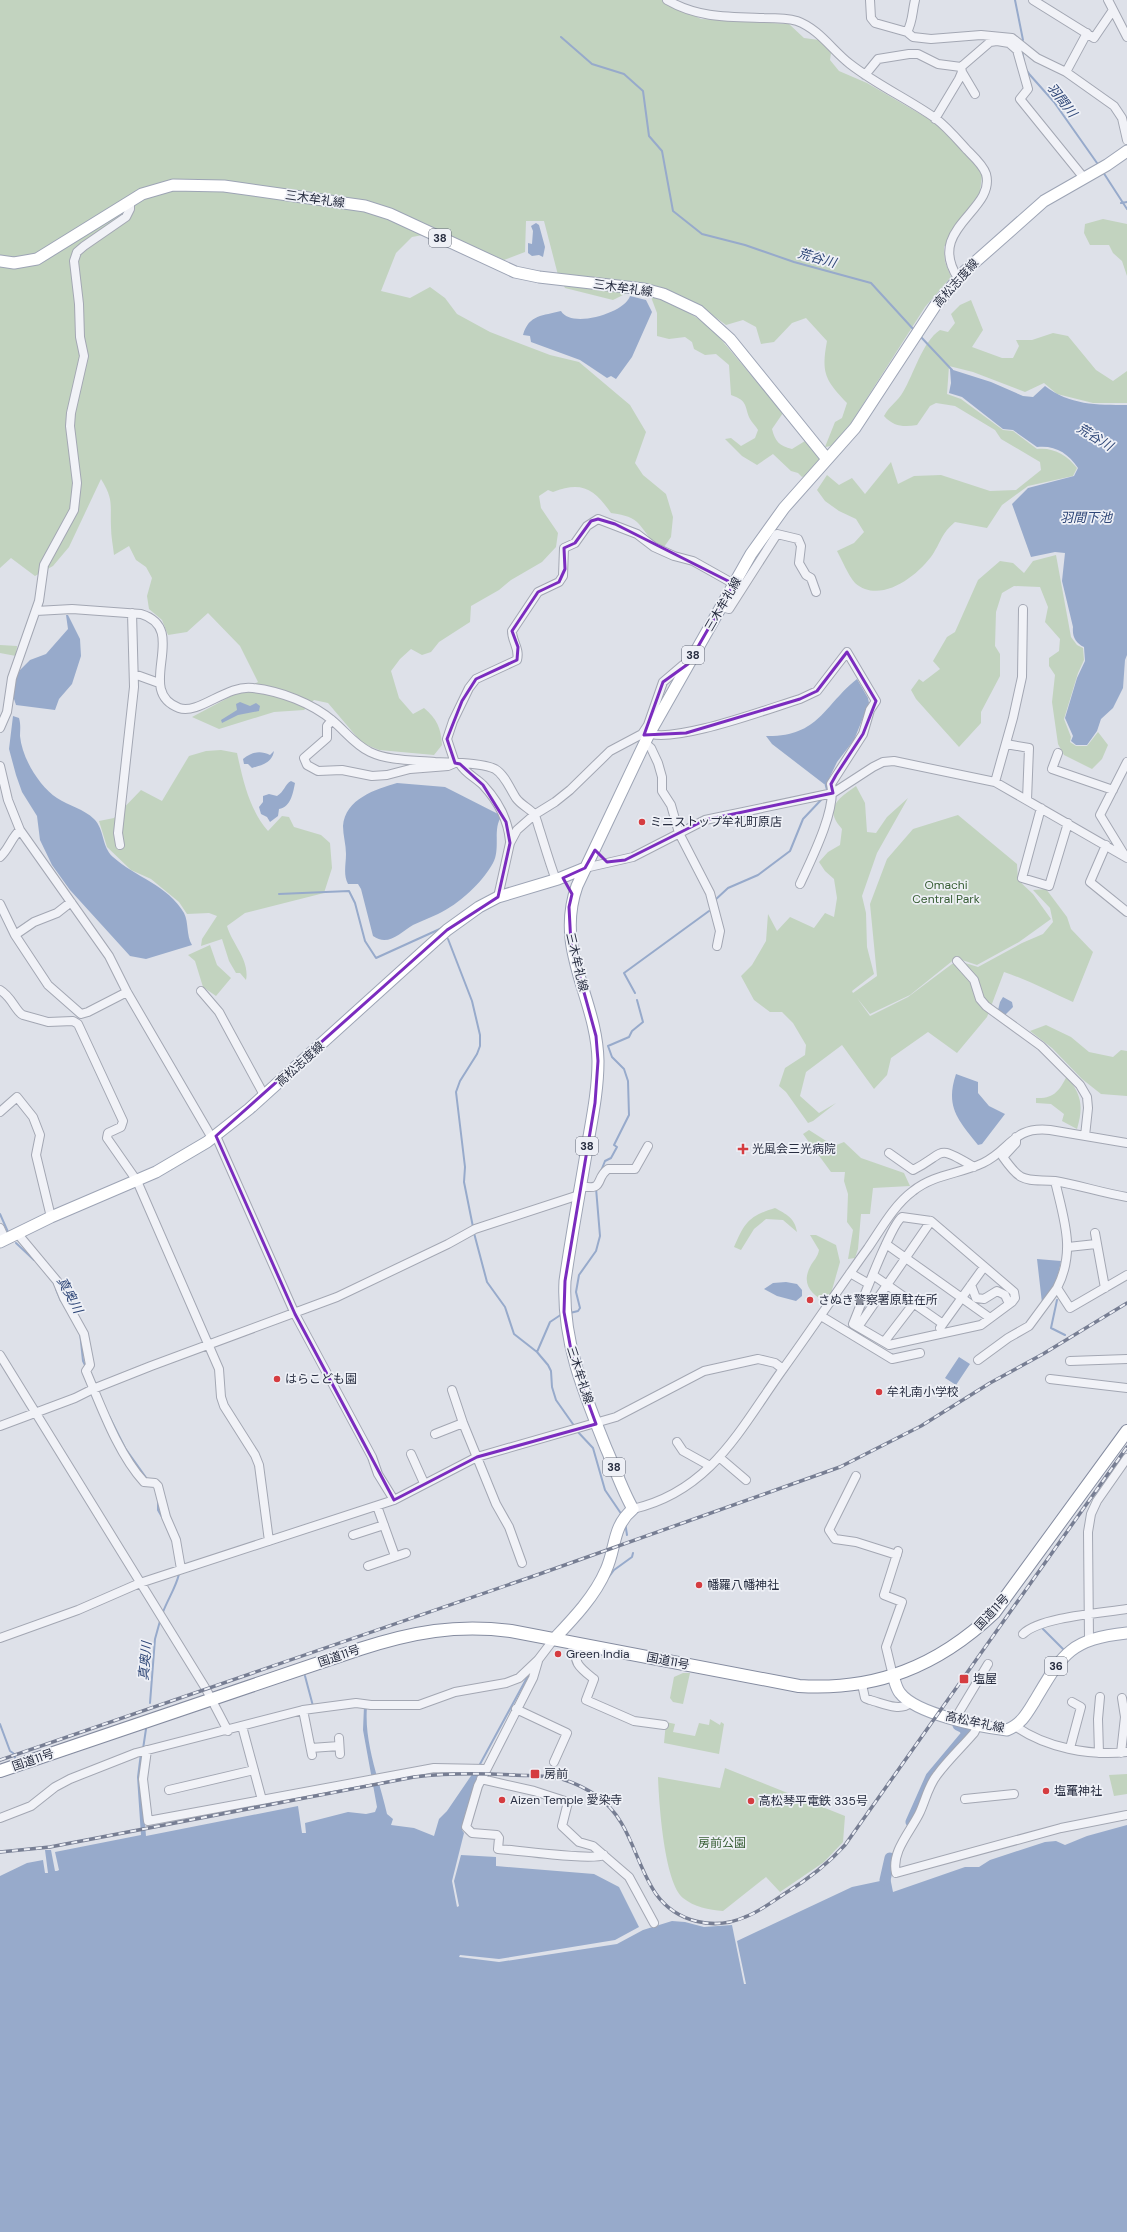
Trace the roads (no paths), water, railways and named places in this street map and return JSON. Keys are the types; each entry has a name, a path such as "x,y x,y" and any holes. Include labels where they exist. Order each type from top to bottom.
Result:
{"highway":[{"name":"国道11号","path":"0,1771 360,1648 412,1633 447,1628 484,1628 511,1631 799,1686 847,1686 893,1676 945,1653 978,1628 994,1613 1127,1431"}],"main road":[{"name":"高松志度線","path":"827,459 855,428 919,328 958,278 1044,201 1107,165 1127,151"},
{"name":"三木牟礼線","path":"0,261 14,263 37,259 142,194 157,189 189,184 224,186 354,204 390,214 515,272 539,277 644,290 663,294 699,311 713,322 730,339 827,459 767,530 720,607 646,736 596,848 585,868 574,894 570,914 571,945 596,1036 598,1060 595,1103 565,1280 564,1312 573,1361 627,1515"},
{"name":"高松志度線","path":"2,1241 51,1217 137,1181 173,1163 214,1137 264,1095 447,930 479,907 498,897 557,880 585,868"},
{"path":"557,880 571,888 570,914"},
{"path":"554,1639 598,1587 607,1569 612,1543 627,1515"},
{"name":"高松牟礼線","path":"893,1676 900,1693 910,1703 923,1710 955,1719 1007,1730 1016,1726 1026,1715 1056,1666 1066,1654 1078,1644 1090,1639 1127,1633"}],"street":[{"path":"667,0 680,8 702,15 796,20 812,28 849,63 865,75 935,119 978,162 986,174 986,188 951,241 948,254 950,267 958,278"},
{"path":"870,0 871,18 875,23 907,32 913,37 931,39 981,35 1004,36 1037,58 1066,72 1114,106 1122,118 1127,140"},
{"path":"907,32 914,17 912,12 915,0"},
{"path":"1033,0 1094,38 1113,10"},
{"path":"1108,0 1127,37"},
{"path":"1066,72 1087,33"},
{"path":"935,119 961,69 990,42 997,41 1015,43"},
{"path":"1015,43 1028,89 1020,99 1084,178"},
{"path":"865,75 878,59 918,54 938,64 961,69 975,94"},
{"path":"0,728 7,712 12,678 36,611 44,565 74,510 77,484 70,426 71,413 84,356 80,337 80,304 74,261 78,252 84,246 126,217 129,213 130,202"},
{"path":"510,843 503,813 483,785 458,763 448,739 453,721 469,688 476,678 517,660 518,647 512,637 512,631 538,592 559,582 565,569 564,548 575,543 592,522 598,519 615,524 637,534 659,549 674,556 693,561 734,584"},
{"path":"720,607 729,610 777,534 798,539 801,546 799,563 806,575 811,578 816,592"},
{"path":"36,611 72,609 132,613 150,617 162,634 164,646 159,683 163,695 170,703 181,709 189,710 199,707 235,689 253,688 299,701 332,720 361,747 372,753 402,759 458,763 487,767 499,772 521,806 534,815 557,880"},
{"path":"995,782 1022,677 1023,609"},
{"path":"120,845 118,833 134,674 132,613"},
{"path":"498,897 510,843 517,830 534,815 555,802 610,751 646,736 686,733 800,699 816,691 847,652 876,702 870,710 863,734 831,784 833,793 815,853 800,884"},
{"path":"134,674 159,683"},
{"path":"332,720 327,726 327,738 304,758 307,766 318,771 342,770 372,776 387,775 410,769 448,766 458,763"},
{"path":"646,736 658,763 662,777 662,791 671,805 679,833 710,893 720,932 717,946"},
{"path":"1006,744 1029,748 1027,800"},
{"path":"1058,753 1052,769 1113,790"},
{"path":"585,868 633,857 705,820 833,793 882,762 894,761 995,782 1127,858"},
{"path":"1127,762 1100,816 1127,858"},
{"path":"0,766 8,800 20,830 109,956 127,992 214,1137 295,1314 372,1457 378,1474 394,1500"},
{"path":"1041,808 1022,878 1049,886 1068,823"},
{"path":"0,857 6,851 15,834 20,830"},
{"path":"1106,845 1090,882 1127,912"},
{"path":"596,848 607,862"},
{"path":"15,935 34,922 57,913 71,902"},
{"path":"1,909 15,935 48,985 81,1014 127,992"},
{"path":"957,961 974,980 980,999 986,1006 1041,1046 1080,1085 1087,1097 1088,1108 1085,1136"},
{"path":"0,990 13,1000 19,1013 23,1015 48,1022 73,1021 78,1024 123,1121 121,1127 108,1133 107,1138 137,1181 219,1369 221,1397 224,1406 255,1455 259,1465 269,1540"},
{"path":"201,991 219,1012 264,1095"},
{"path":"0,1112 17,1097 33,1117 40,1134 36,1155 51,1217"},
{"path":"627,1515 683,1490 719,1457 751,1418 783,1369 894,1212 913,1191 936,1178 974,1167 992,1157 1016,1137 1028,1131 1038,1129 1127,1143"},
{"path":"1016,1137 1016,1143 1003,1157 1017,1176 1024,1179 1078,1185 1091,1190 1127,1197"},
{"path":"0,1426 36,1413 93,1389 295,1314 357,1288 448,1244 473,1229 580,1191 594,1188 598,1186 608,1168 635,1169 648,1146"},
{"path":"889,1153 913,1170 940,1152 947,1152 974,1167"},
{"path":"978,1360 1008,1338 1029,1326 1057,1288 1064,1275 1068,1240 1055,1182"},
{"path":"902,1217 931,1221 1014,1292 1015,1298 981,1325 889,1345 852,1324 886,1244 897,1222 902,1217"},
{"path":"858,1327 931,1221"},
{"path":"0,1228 2,1241"},
{"path":"17,1233 53,1274 64,1298 81,1326 90,1365 86,1371 93,1389 120,1447 139,1477 144,1482 155,1483 158,1486 166,1517 176,1540 181,1569"},
{"path":"1095,1233 1105,1288"},
{"path":"886,1244 990,1318"},
{"path":"1068,1247 1096,1244"},
{"path":"935,1335 984,1267"},
{"path":"850,1273 869,1284"},
{"path":"874,1275 943,1324"},
{"path":"1057,1288 1070,1308 1127,1275"},
{"path":"971,1285 976,1298 984,1299 997,1291 1005,1295 1009,1304"},
{"path":"884,1342 914,1303"},
{"path":"821,1316 892,1359 920,1353"},
{"path":"0,1355 140,1582 228,1731"},
{"path":"0,1638 78,1610 140,1582 394,1500 424,1483 477,1457 596,1424 628,1411 704,1371 758,1358 775,1362 783,1369"},
{"path":"1070,1360 1127,1359"},
{"path":"1050,1379 1127,1388"},
{"path":"452,1390 462,1423 496,1504 509,1528 522,1563"},
{"path":"435,1434 462,1423"},
{"path":"677,1442 683,1451 710,1466"},
{"path":"411,1454 424,1483"},
{"path":"719,1457 746,1480"},
{"path":"1090,1639 1088,1616 1088,1532 1091,1514 1097,1500 1127,1458"},
{"path":"856,1476 829,1530 835,1539 856,1542 898,1553 884,1595 902,1602 886,1647 893,1676"},
{"path":"377,1506 395,1556"},
{"path":"353,1535 384,1525"},
{"path":"368,1566 406,1553"},
{"path":"1023,1634 1028,1629 1042,1623 1127,1609"},
{"path":"0,1818 31,1806 54,1787 70,1779 147,1750 228,1731 302,1710 356,1702 371,1705 419,1705 455,1692 506,1684 519,1678 538,1660 554,1639"},
{"path":"577,1644 574,1657 576,1662 582,1670 594,1679 586,1700 629,1720 664,1725"},
{"path":"538,1660 533,1678 481,1779 468,1816 466,1827 472,1833 497,1835 499,1838 498,1848 580,1856 600,1857 604,1855"},
{"path":"955,1719 988,1664"},
{"path":"863,1689 866,1698 870,1700 898,1707 906,1706 910,1703"},
{"path":"1099,1753 1098,1719 1100,1697"},
{"path":"1016,1726 1038,1740 1070,1748 1099,1753 1124,1752 1125,1717 1122,1698"},
{"path":"1070,1748 1081,1707 1072,1702"},
{"path":"516,1709 567,1733 554,1762"},
{"path":"302,1710 311,1752 340,1746"},
{"path":"978,1724 974,1733 936,1776 931,1785 919,1814 900,1845 894,1866 896,1873 1061,1828 1127,1815"},
{"path":"242,1726 262,1800"},
{"path":"147,1750 143,1779 148,1821 434,1768 486,1769"},
{"path":"169,1790 254,1770"},
{"path":"481,1779 568,1802 562,1826 579,1842 593,1846 632,1881 654,1923"},
{"path":"964,1799 1014,1794"}],"water":[{"path":"536,223 539,225 545,247 543,257 539,255 532,256 528,253 528,243 532,244 533,231 531,226"},
{"path":"630,296 646,300 652,312 632,357 616,379 611,376 607,378 580,360 531,342 530,336 523,335 529,323 533,319 543,315 561,311 567,316 575,319 597,317 619,308"},
{"name":"羽間下池","path":"950,369 991,382 1023,396 1033,397 1045,386 1064,397 1084,403 1127,405 1127,655 1125,660 1123,688 1113,708 1101,719 1097,731 1087,745 1076,745 1071,741 1073,736 1065,718 1077,678 1085,661 1084,647 1077,642 1074,637 1062,581 1065,553 1055,552 1031,557 1012,504 1028,488 1074,476 1078,468 1070,458 1060,451 1050,447 1037,447 1013,430 1003,429 962,397 949,393 951,383"},
{"path":"66,615 68,615 80,639 81,656 72,684 59,699 55,710 16,705 13,696 15,679 20,670 30,660 46,654 68,629"},
{"path":"857,679 868,698 869,703 854,740 837,762 827,783 824,784 772,744 766,736 784,735 809,726 819,718"},
{"path":"240,702 250,706 256,703 260,706 259,711 238,715 222,723 221,720 237,710 236,704"},
{"path":"13,716 19,718 21,744 32,771 38,779 50,793 57,798 86,813 94,819 100,828 109,853 113,857 160,888 177,903 186,917 189,937 192,945 146,959 130,956 70,890 52,865 40,840 37,816 22,792 16,775 9,749"},
{"path":"274,751 269,761 263,764 252,768 248,764 244,764 243,759 256,752 270,755"},
{"path":"291,781 295,783 289,803 283,808 279,809 278,816 270,822 267,817 261,814 259,807 263,802 263,796 269,794 277,796"},
{"path":"397,783 445,787 502,816 498,826 495,857 493,863 483,878 454,905 413,925 394,938 384,940 373,936 361,889 358,884 348,884 346,881 346,851 343,826 349,809 355,802 371,792"},
{"path":"1003,997 1012,1002 1013,1007 1004,1016 998,1010"},
{"path":"956,1074 978,1082 978,1093 989,1106 1005,1114 982,1144 978,1145 959,1120 955,1112 952,1096"},
{"path":"1037,1259 1061,1261 1054,1284 1042,1303"},
{"path":"786,1282 797,1284 802,1290 802,1296 796,1301 777,1296 764,1289 773,1283"},
{"path":"959,1357 970,1364 956,1385 945,1378"},
{"path":"364,1706 367,1707 368,1734 373,1761 387,1814 393,1819 391,1825 414,1828 434,1836 439,1819 447,1811 475,1770 480,1770 465,1814 462,1830 464,1833 452,1881 457,1907 459,1906 454,1881 461,1855 496,1857 496,1866 594,1874 619,1887 639,1927 615,1940 499,1959 460,1955 459,1957 499,1962 617,1944 643,1930 672,1921 685,1922 704,1927 732,1925 744,1984 746,1984 737,1941 852,1887 885,1880 890,1877 893,1892 965,1867 979,1867 990,1860 1045,1842 1056,1841 1065,1845 1087,1836 1127,1825 1127,2232 0,2232 0,1876 27,1863 43,1860 45,1873 48,1873 45,1850 51,1850 55,1871 57,1871 59,1870 55,1852 141,1835 137,1777 140,1753 144,1752 141,1777 146,1836 298,1806 302,1833 306,1833 305,1823 348,1812 366,1814 375,1812 377,1807 363,1730"}],"waterway":[{"name":"羽間川","path":"1015,0 1023,40"},
{"name":"荒谷川","path":"561,37 592,64 624,74 643,91 649,136 662,151 673,211 702,234 745,245 794,262 871,283 914,330"},
{"name":"羽間川","path":"1022,51 1025,68 1054,102 1097,163"},
{"name":"羽間川","path":"1103,172 1127,209"},
{"name":"羽間川","path":"1121,203 1127,202"},
{"name":"荒谷川","path":"920,336 952,370"},
{"path":"825,782 827,790"},
{"path":"714,901 728,888 758,875 790,851 803,819 821,800"},
{"path":"279,894 349,891 355,903 365,941 376,958 442,928"},
{"path":"635,993 624,973 709,911"},
{"path":"448,939 472,1001 480,1035 480,1046 477,1054 460,1081 456,1092 465,1167 464,1182 473,1227"},
{"path":"601,1171 605,1161 611,1158 617,1147 614,1145 629,1115 628,1081 624,1069 612,1057 608,1046 629,1037 632,1031 643,1022 637,1000"},
{"path":"570,1313 578,1311 580,1308 576,1292 579,1275 596,1251 600,1236 596,1188"},
{"name":"真奥川","path":"0,1214 8,1232"},
{"path":"474,1233 487,1282 505,1307 514,1334 537,1352 548,1365 551,1371 552,1387 556,1400 575,1427"},
{"name":"真奥川","path":"16,1243 34,1260"},
{"name":"真奥川","path":"56,1289 61,1301"},
{"path":"1057,1300 1051,1328 1065,1335"},
{"path":"537,1352 550,1322 562,1314"},
{"name":"真奥川","path":"80,1332 83,1361 86,1367"},
{"name":"真奥川","path":"109,1416 125,1448 147,1479"},
{"path":"577,1431 593,1448 605,1490 622,1515"},
{"name":"真奥川","path":"158,1502 158,1510 162,1517"},
{"path":"625,1522 627,1535"},
{"path":"608,1578 614,1570 632,1557 633,1553"},
{"name":"真奥川","path":"163,1612 179,1574"},
{"name":"真奥川","path":"150,1703 155,1639 160,1621"},
{"path":"1042,1628 1065,1651"},
{"path":"479,1766 529,1674"},
{"path":"305,1676 313,1706"},
{"path":"0,1724 10,1751 13,1753 16,1760"},
{"path":"911,1822 931,1777 967,1734 964,1728 958,1725"},
{"name":"真奥川","path":"143,1749 146,1729"},
{"path":"885,1880 890,1858"}],"railway":[{"path":"0,1760 534,1576 840,1467 921,1426 990,1383 1043,1354 1127,1303"},
{"path":"0,1852 50,1847 414,1777 464,1774 544,1776 562,1779 576,1784 593,1793 608,1806 625,1829 642,1869 656,1894 664,1904 685,1917 708,1923 721,1923 745,1917 765,1907 809,1878 824,1866 845,1845 1127,1447"}],"place":[{"name":"ミニストップ牟礼町原店","path":"642,822"},
{"name":"光風会三光病院","path":"743,1149"},
{"name":"さぬき警察署原駐在所","path":"810,1300"},
{"name":"はらこども園","path":"277,1379"},
{"name":"牟礼南小学校","path":"879,1392"},
{"name":"幡羅八幡神社","path":"699,1585"},
{"name":"Green India","path":"558,1654"},
{"name":"塩屋","path":"964,1679"},
{"name":"房前","path":"535,1774"},
{"name":"塩竃神社","path":"1046,1791"},
{"name":"Aizen Temple 愛染寺","path":"502,1800"},
{"name":"高松琴平電鉄 335号","path":"751,1801"}],"park label":[{"name":"Omachi Central Park","path":"946,892"},
{"name":"房前公園","path":"722,1843"}]}
